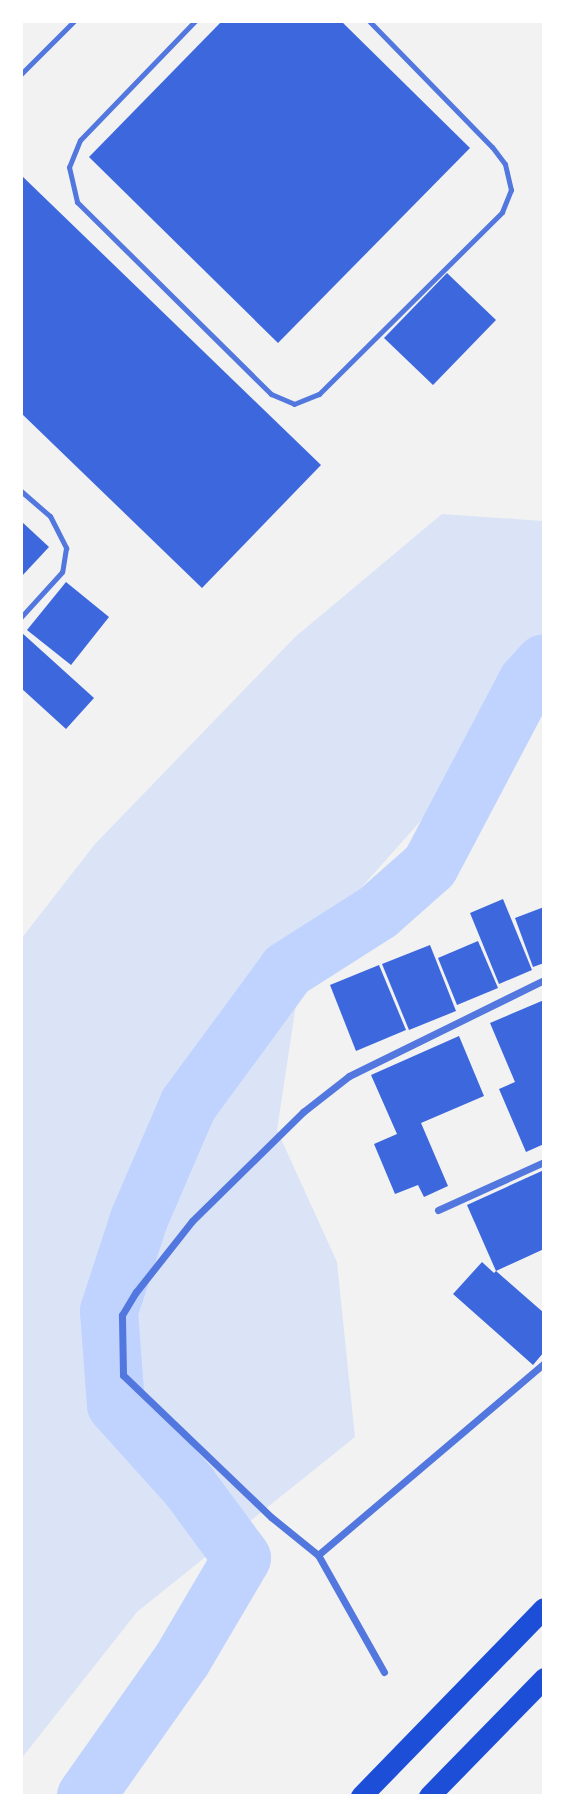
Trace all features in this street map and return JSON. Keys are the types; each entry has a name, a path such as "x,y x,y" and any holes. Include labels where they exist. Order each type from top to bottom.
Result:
{"highway":[{"path":"361,1796 544,1608"},
{"path":"429,1796 544,1678"}],"street":[{"path":"384,1672 318,1555 271,1517 123,1375 121,1315 192,1221 234,1176 303,1112 349,1076 544,980"},
{"path":"438,1210 544,1162"},
{"path":"318,1555 544,1363"}],"lane":[{"path":"21,74 74,21"},
{"path":"195,21 80,140 69,167 77,201 271,394 294,404 319,394 502,212 511,190 506,164 492,147 369,21"},
{"path":"21,491 50,516 66,548 62,572 21,617"}],"shaded area":[{"path":"442,514 544,521 544,653 450,788 304,952 277,1130 337,1262 355,1437 137,1612 21,1759 21,939 95,844 295,637"}],"building":[{"path":"222,21 341,21 470,148 278,343 89,157"},
{"path":"21,175 321,465 202,588 21,413"},
{"path":"447,273 496,320 433,385 384,338"},
{"path":"21,521 49,547 21,577"},
{"path":"66,582 109,617 71,665 27,630"},
{"path":"21,632 94,698 66,729 21,688"},
{"path":"503,899 532,970 499,984 470,913"},
{"path":"544,907 544,963 533,967 515,918"},
{"path":"478,941 498,988 457,1005 438,958"},
{"path":"430,945 456,1011 409,1030 382,964"},
{"path":"379,965 406,1030 356,1051 330,985"},
{"path":"544,1000 544,1144 526,1152 499,1089 515,1082 490,1023"},
{"path":"459,1036 484,1096 421,1123 448,1186 424,1197 418,1185 395,1194 374,1144 397,1134 371,1075"},
{"path":"544,1170 544,1249 496,1271 467,1205"},
{"path":"482,1262 544,1313 544,1352 533,1365 453,1294"}],"waterway":[{"path":"86,1796 182,1660 242,1558 189,1486 116,1405 109,1311 139,1219 188,1105 287,970 378,912 430,866 527,682 544,663"}]}
